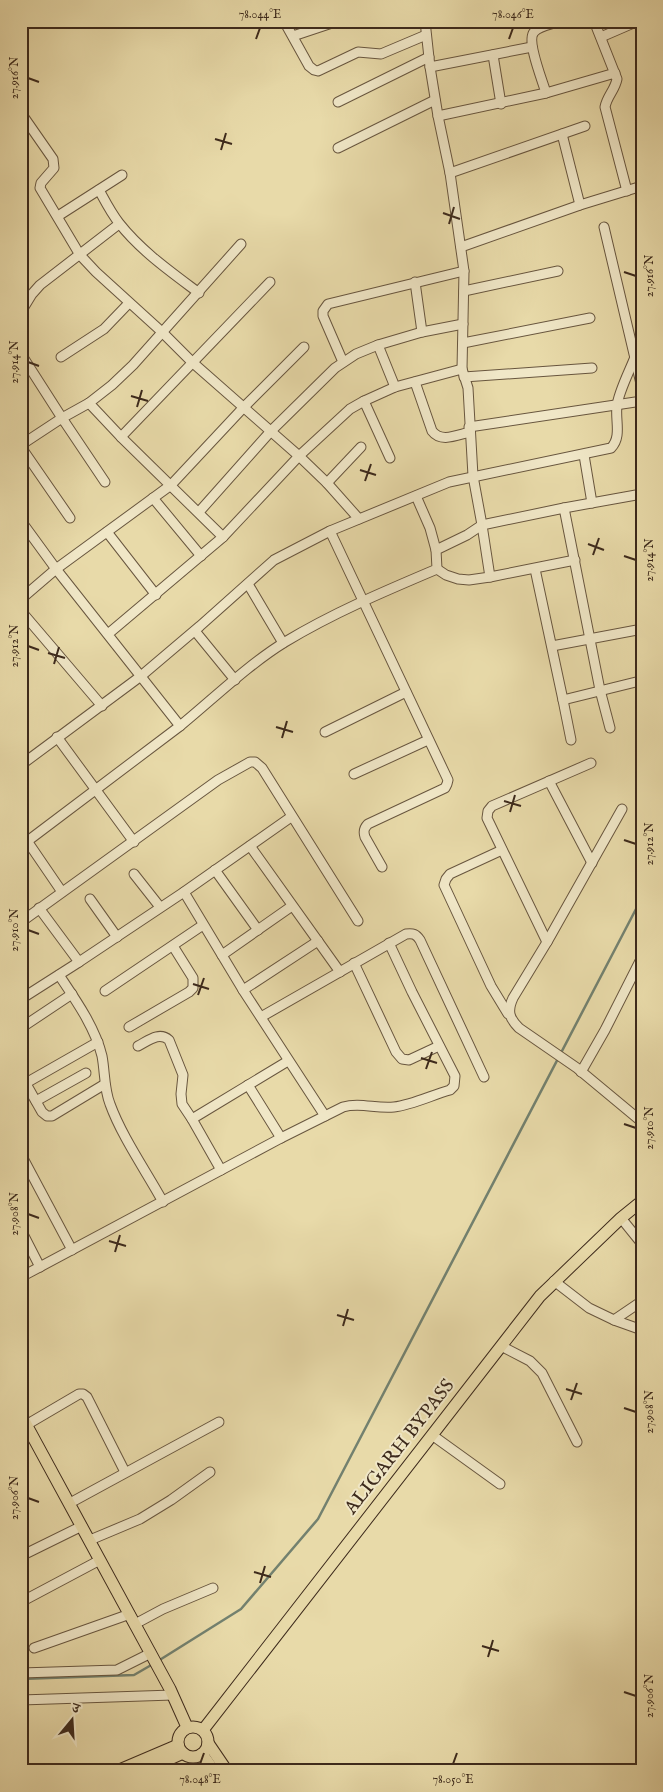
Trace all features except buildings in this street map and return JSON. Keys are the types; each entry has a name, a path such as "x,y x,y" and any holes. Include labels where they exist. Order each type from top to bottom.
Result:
{"main road":[{"name":"ALIGARH BYPASS","path":"203,1730 540,1296 621,1218 642,1201"},
{"path":"23,1423 70,1503 153,1656 187,1727"},
{"path":"208,1743 202,1754 192,1757 180,1749 178,1736 187,1727 196,1727 203,1730 208,1743 226,1771"},
{"path":"117,1771 180,1749"},
{"path":"143,1771 180,1749"},
{"path":"202,1754 214,1771"}],"street":[{"path":"284,21 311,69 318,71 358,52 381,54 426,35"},
{"path":"293,36 338,21"},
{"path":"425,21 429,62 450,173 464,271 463,373 468,388 473,476 490,577"},
{"path":"546,93 531,38 534,32 560,21"},
{"path":"594,21 615,73 616,84 608,96 605,107 627,191"},
{"path":"600,37 638,21"},
{"path":"338,102 429,62 493,55 532,47"},
{"path":"493,55 501,104"},
{"path":"438,116 501,104 615,73"},
{"path":"338,148 435,100"},
{"path":"21,113 54,163 52,172 41,182 40,188 80,255 192,362 299,456 327,483 359,519"},
{"path":"450,173 585,126"},
{"path":"562,134 580,205"},
{"path":"58,216 122,175"},
{"path":"461,247 580,205 642,186"},
{"path":"99,190 119,224 157,261 199,293"},
{"path":"21,312 32,294 119,224"},
{"path":"604,227 642,388"},
{"path":"70,518 21,446 88,403 112,385 133,365 199,293 241,244"},
{"path":"343,362 323,316 325,306 337,301 464,271"},
{"path":"464,291 558,271"},
{"path":"121,437 270,282"},
{"path":"415,282 422,332"},
{"path":"61,357 104,329 129,303"},
{"path":"462,343 590,318"},
{"path":"199,512 271,431 343,362 356,354 378,345 422,332 463,324"},
{"path":"378,345 395,387"},
{"path":"21,599 56,569 171,485 304,347"},
{"path":"21,354 105,482"},
{"path":"21,765 141,676 195,631 274,560 330,531 449,482 611,448 615,444 617,437 617,404 635,357"},
{"path":"108,634 223,537 299,456 338,419 364,401 395,387 463,373 592,368"},
{"path":"415,382 432,431 435,435 444,438 470,430 642,401"},
{"path":"364,401 390,458"},
{"path":"88,403 223,537"},
{"path":"327,483 361,447"},
{"path":"584,454 592,502"},
{"path":"436,550 467,535 482,525 636,494"},
{"path":"416,496 430,528 436,550 437,569 446,576 458,579 490,577 575,560"},
{"path":"153,498 201,556"},
{"path":"564,508 589,639 610,728"},
{"path":"22,525 180,726"},
{"path":"330,531 448,780 445,788 368,824 364,828 365,837 382,867"},
{"path":"108,532 156,595"},
{"path":"24,844 180,726 283,643 362,601 437,569"},
{"path":"535,569 572,740"},
{"path":"248,584 283,643"},
{"path":"21,611 102,706"},
{"path":"552,646 637,630"},
{"path":"195,631 235,680"},
{"path":"563,700 640,681"},
{"path":"325,732 406,692"},
{"path":"57,737 134,842"},
{"path":"354,774 428,740"},
{"path":"21,922 218,780 250,762 255,762 262,768 358,921"},
{"path":"547,942 502,850 488,818 488,811 492,806 591,763"},
{"path":"549,781 592,863"},
{"path":"508,1014 513,998 622,809"},
{"path":"21,999 80,962 292,817"},
{"path":"21,832 24,844 62,892"},
{"path":"250,846 340,972"},
{"path":"502,850 450,874 444,885 491,986 512,1021 519,1028 579,1070 642,1122"},
{"path":"216,870 258,930"},
{"path":"134,874 160,907"},
{"path":"184,892 243,990 325,1116"},
{"path":"90,899 117,937"},
{"path":"222,956 292,906"},
{"path":"39,908 80,962"},
{"path":"105,991 203,925"},
{"path":"261,1017 389,943 411,933 420,940 484,1077"},
{"path":"243,990 318,941"},
{"path":"21,1277 280,1138 351,1104 382,1108 396,1107 450,1090 454,1086 455,1076 389,943"},
{"path":"129,1027 193,988 193,978 173,946"},
{"path":"579,1070 605,1030 642,957"},
{"path":"354,963 396,1052 402,1059 409,1060 439,1046"},
{"path":"59,975 72,994 98,1042 109,1102 117,1121 163,1202"},
{"path":"21,1028 72,994"},
{"path":"138,1046 159,1035 169,1040 184,1074 180,1094 182,1104 221,1170"},
{"path":"98,1042 23,1079 42,1112 47,1116 52,1116 105,1084"},
{"path":"192,1119 288,1060"},
{"path":"36,1101 86,1073"},
{"path":"248,1085 280,1138"},
{"path":"24,1160 72,1250"},
{"path":"621,1218 642,1244"},
{"path":"21,1230 40,1267"},
{"path":"554,1281 590,1308 614,1320 642,1330"},
{"path":"614,1320 642,1301"},
{"path":"501,1346 530,1361 542,1373 577,1442"},
{"path":"23,1423 79,1394 83,1394 87,1396 125,1472"},
{"path":"70,1503 219,1422"},
{"path":"432,1435 500,1484"},
{"path":"90,1540 140,1519 210,1472"},
{"path":"21,1556 82,1526"},
{"path":"21,1602 100,1560"},
{"path":"34,1648 162,1609 213,1588"},
{"path":"21,1673 117,1670 153,1656"},
{"path":"21,1700 171,1692"}],"waterway":[{"path":"158,1661 241,1609 318,1519 636,909 642,894"},
{"path":"21,1679 134,1675 153,1664"}]}
